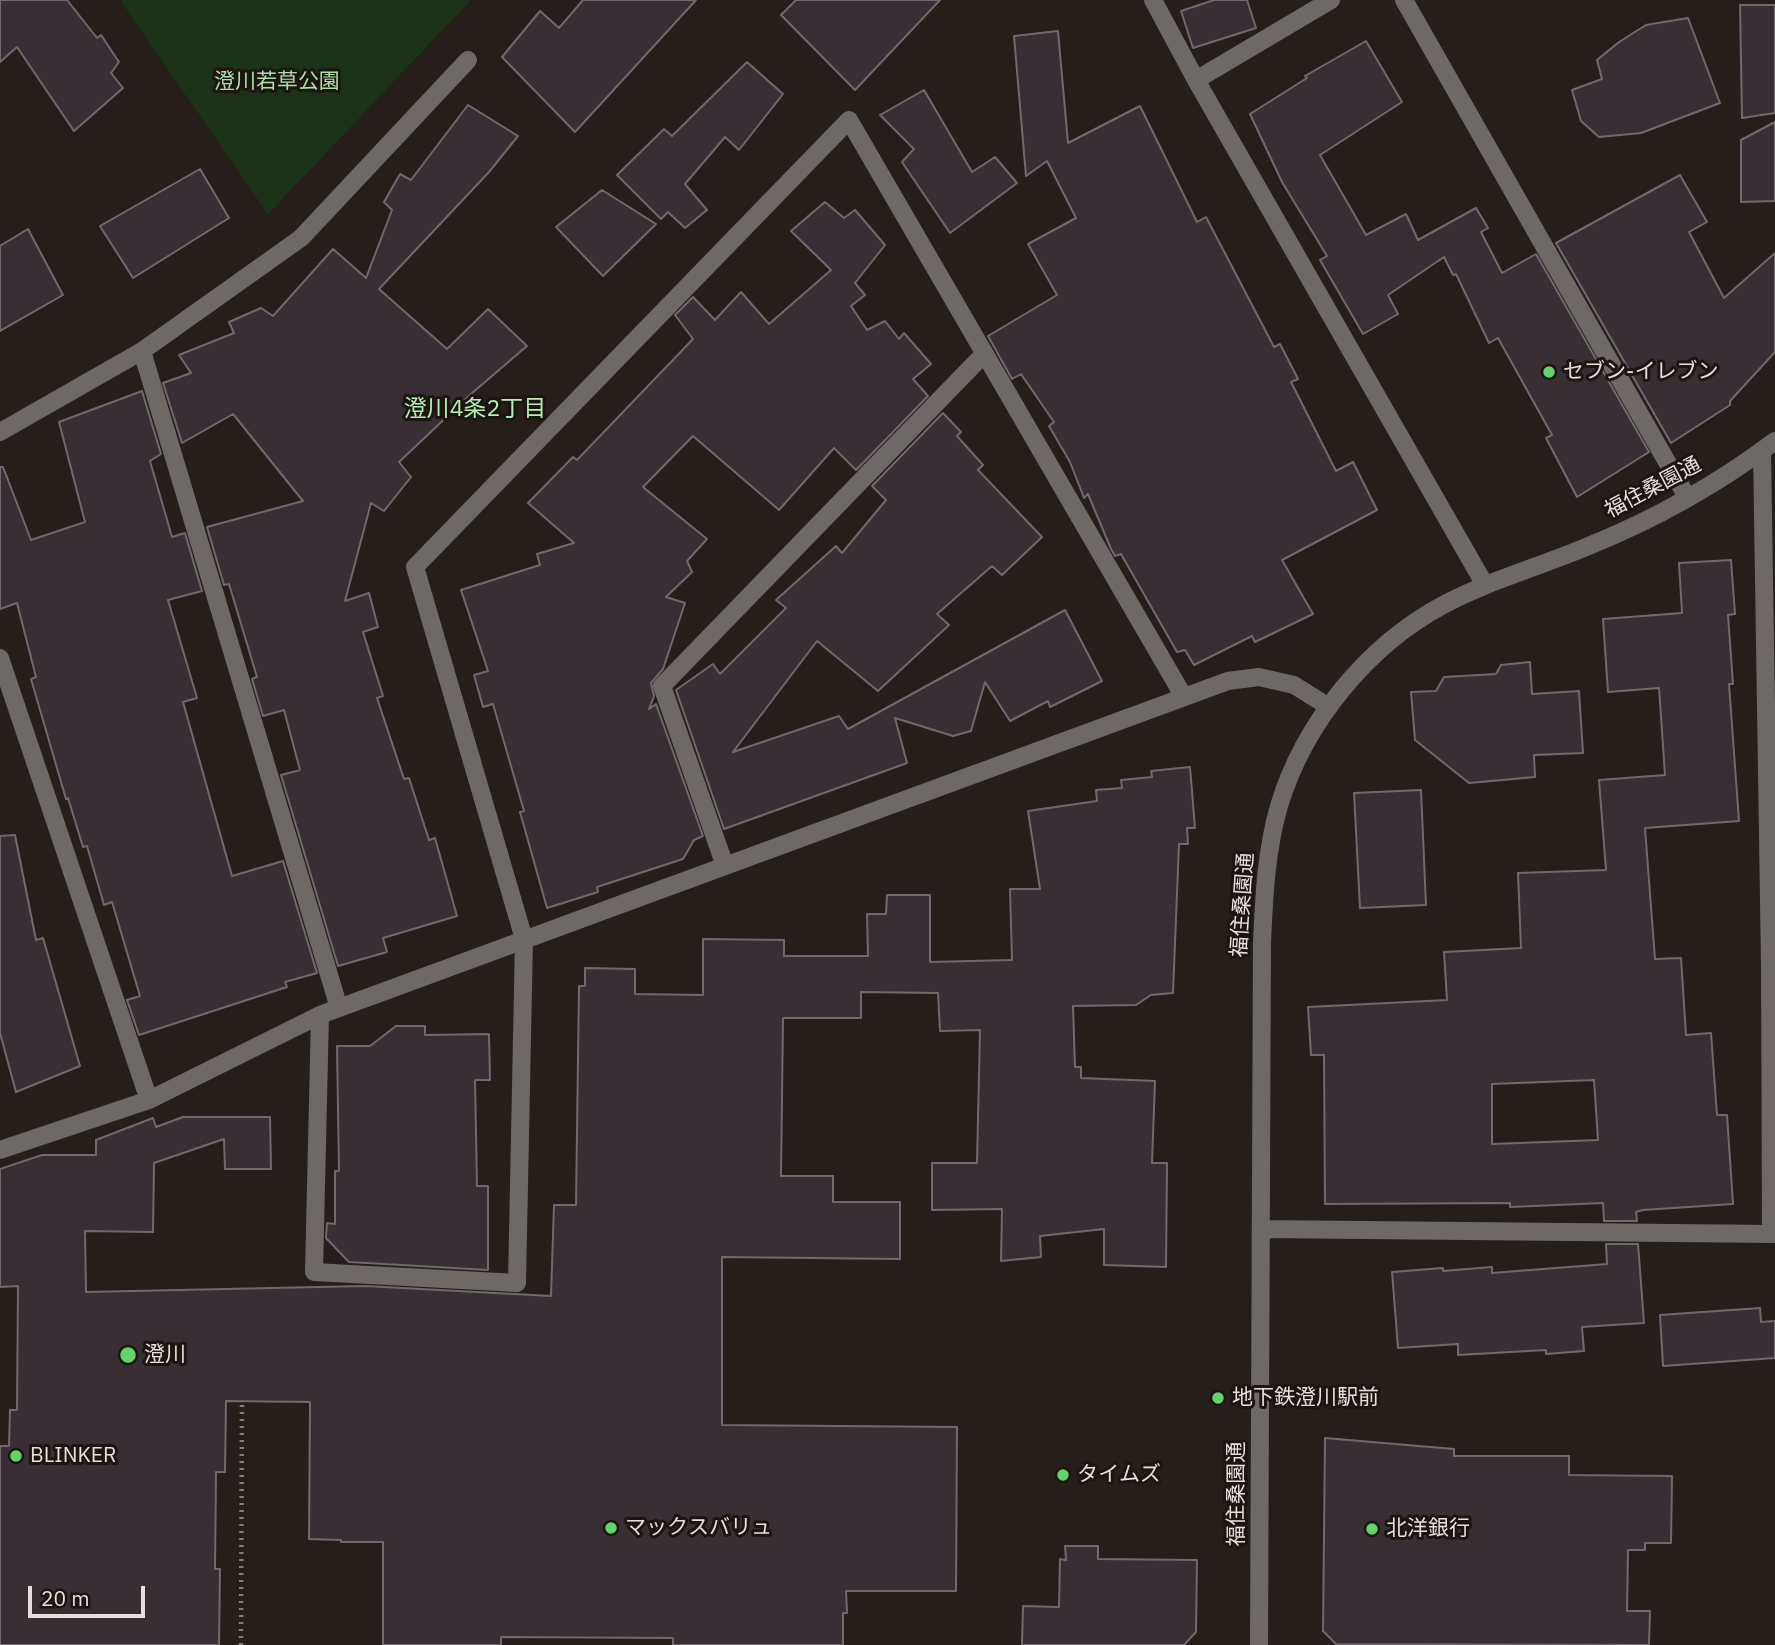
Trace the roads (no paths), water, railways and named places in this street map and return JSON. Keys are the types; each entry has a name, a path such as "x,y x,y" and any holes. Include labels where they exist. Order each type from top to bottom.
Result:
{"street":[{"path":"1153,0 1485,585"},
{"path":"1196,80 1331,0"},
{"path":"1404,0 1688,498"},
{"path":"0,432 142,351 300,238 468,60"},
{"path":"320,1015 314,1272 517,1283 524,939 415,567 849,120 1184,697"},
{"path":"142,351 339,1008"},
{"path":"725,866 662,686 984,354"},
{"path":"1261,1229 1773,1234 1769,446"},
{"name":"福住桑園通","path":"1259,1645 1261,956 1264,887 1270,845 1289,778 1329,707 1369,661 1412,624 1442,605 1485,585 1591,545 1688,498 1769,446"},
{"path":"0,658 149,1100"},
{"path":"0,1150 149,1100 320,1015 1228,681 1259,677 1294,685 1329,707"}],"place":[{"name":"セブン-イレブン","path":"1549,372"},
{"name":"澄川","path":"128,1355"},
{"name":"地下鉄澄川駅前","path":"1218,1398"},
{"name":"BLINKER","path":"16,1456"},
{"name":"タイムズ","path":"1063,1475"},
{"name":"マックスバリュ","path":"611,1528"},
{"name":"北洋銀行","path":"1372,1529"}],"district":[{"name":"澄川4条2丁目","path":"475,409"}],"park label":[{"name":"澄川若草公園","path":"277,82"}]}
